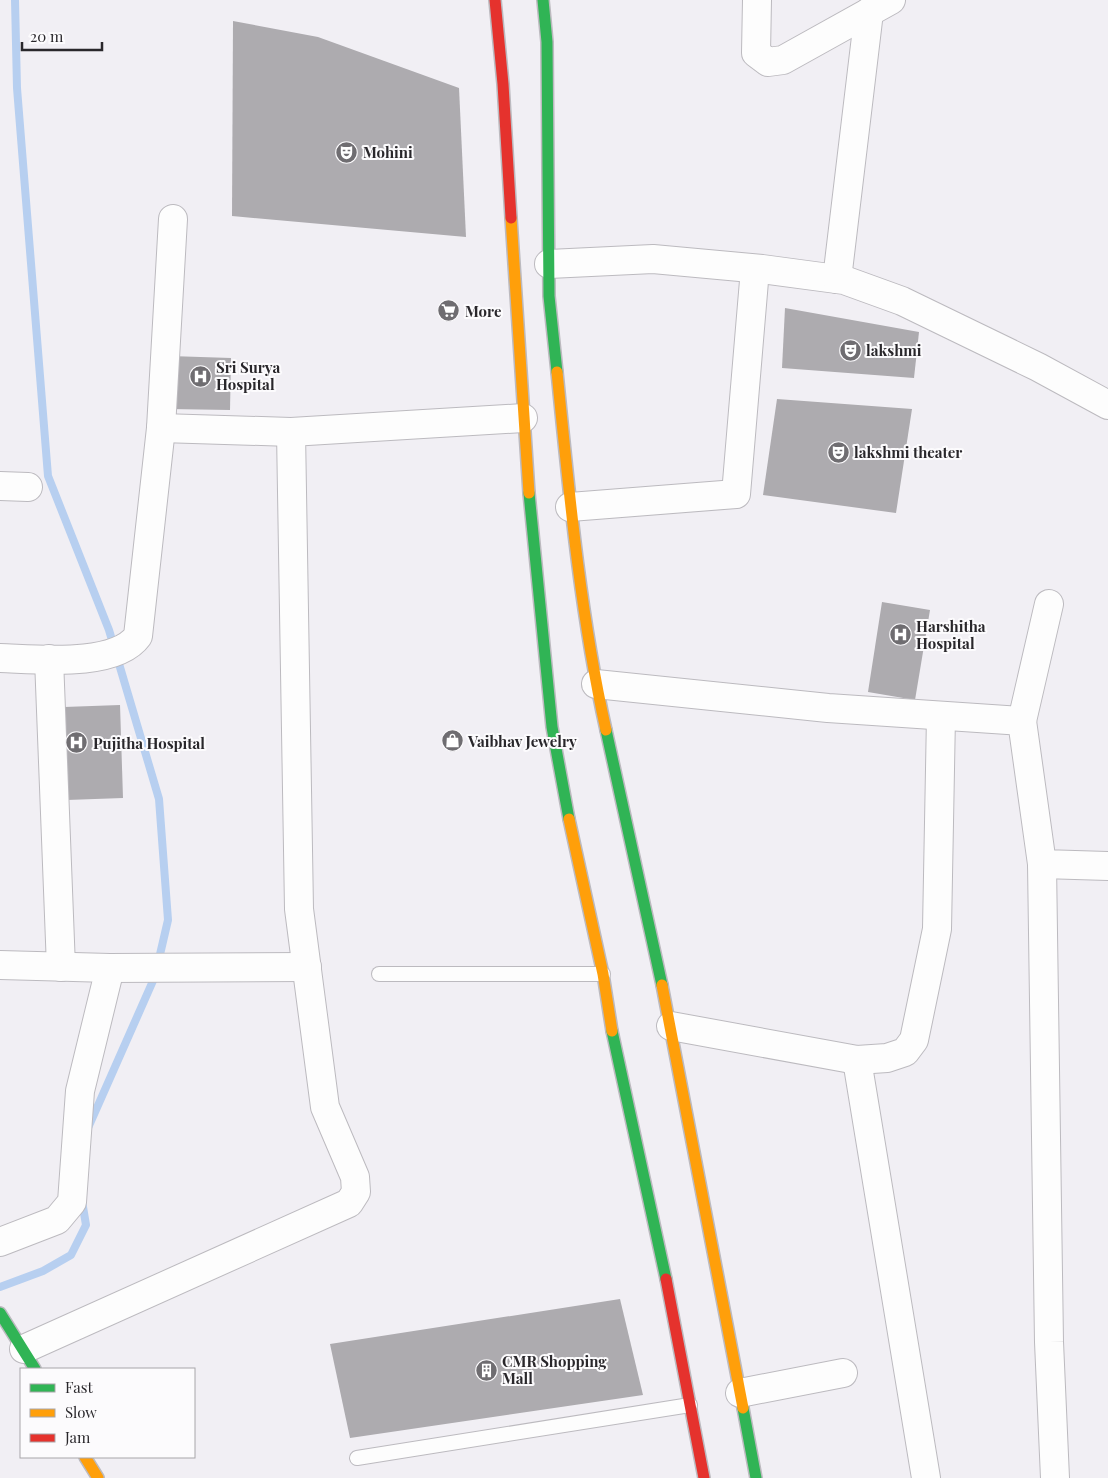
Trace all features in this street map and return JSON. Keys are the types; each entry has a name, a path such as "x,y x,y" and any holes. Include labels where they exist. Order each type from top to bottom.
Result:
{"main road":[{"path":"495,0 503,84 523,418 552,727 570,823 603,974 614,1046 664,1264 704,1478"},
{"path":"543,0 547,42 549,296 570,507 596,684 670,1026 756,1478"},
{"path":"0,1313 30,1359"},
{"path":"87,1458 98,1478"}],"street":[{"path":"756,0 756,53 768,62 783,60 880,6"},
{"path":"837,279 880,6"},
{"path":"0,658 77,659 121,649 138,636 161,428 172,219"},
{"path":"549,264 653,259 837,279 902,301 1038,367 1108,405"},
{"path":"570,507 736,494 755,269"},
{"path":"161,428 291,432 523,418"},
{"path":"30,1359 349,1203 356,1192 354,1177 325,1108 299,909 291,432"},
{"path":"0,486 28,487"},
{"path":"1049,604 1022,721 1042,864 1049,1342 1055,1478"},
{"path":"49,659 61,966"},
{"path":"596,684 828,708 1022,721"},
{"path":"670,1026 857,1060 887,1058 905,1052 914,1040 937,928 941,716"},
{"path":"1042,864 1108,866"},
{"path":"0,965 110,968 306,967"},
{"path":"0,1242 58,1220 72,1202 80,1091 110,968"},
{"path":"857,1060 926,1478"},
{"path":"740,1393 843,1373"}],"lane":[{"path":"379,974 603,974"},
{"path":"357,1458 690,1405"}],"building":[{"name":"Mohini","path":"233,21 318,37 459,88 466,237 232,216"},
{"name":"lakshmi","path":"785,308 919,332 914,378 782,368"},
{"path":"170,356 231,358 230,410 169,409"},
{"name":"lakshmi theater","path":"777,399 912,409 896,513 763,495"},
{"path":"882,602 930,610 915,700 868,692"},
{"path":"120,705 123,798 67,800 64,707"},
{"name":"CMR Shopping Mall","path":"620,1299 643,1395 350,1438 330,1344"}],"waterway":[{"path":"15,0 17,88 48,476 109,630 159,799 168,920 158,963"},
{"path":"88,1128 156,974"},
{"path":"0,1287 43,1271 71,1255 86,1225 82,1201"}],"traffic: fast":[{"path":"543,0 547,42 549,296 557,372"},
{"path":"529,493 552,727 569,819"},
{"path":"606,730 662,985"},
{"path":"612,1031 666,1279"},
{"path":"0,1313 34,1368"},
{"path":"743,1408 756,1478"}],"traffic: slow":[{"path":"511,218 529,493"},
{"path":"557,372 582,597 606,730"},
{"path":"569,819 603,974 612,1031"},
{"path":"662,985 743,1408"},
{"path":"86,1458 98,1478"}],"traffic: jam":[{"path":"495,0 503,84 511,218"},
{"path":"666,1279 704,1478"}],"place":[{"name":"Mohini","path":"347,152"},
{"name":"More","path":"449,311"},
{"name":"lakshmi","path":"850,350"},
{"name":"Sri Surya Hospital","path":"200,376"},
{"name":"lakshmi theater","path":"838,452"},
{"name":"Harshitha Hospital","path":"900,635"},
{"name":"Vaibhav Jewelry","path":"452,741"},
{"name":"Pujitha Hospital","path":"77,743"},
{"name":"CMR Shopping Mall","path":"486,1370"}]}
